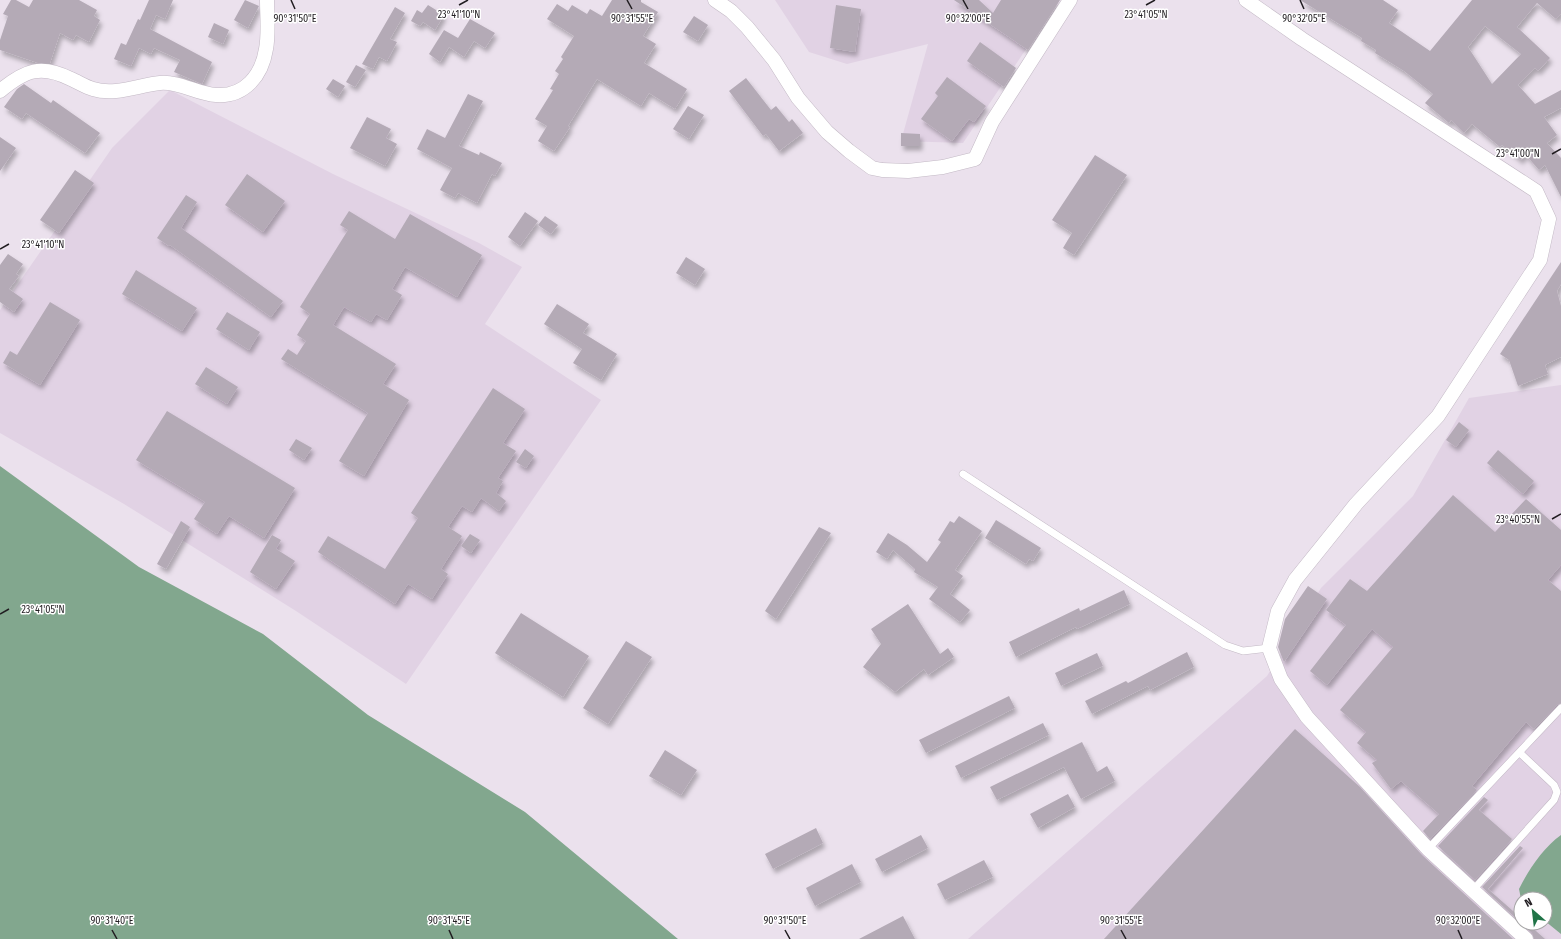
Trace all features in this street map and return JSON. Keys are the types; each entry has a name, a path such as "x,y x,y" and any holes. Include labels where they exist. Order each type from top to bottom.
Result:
{"street":[{"path":"0,91 12,81 32,71 55,71 94,90 113,90 140,87 160,82 178,84 216,95 237,91 249,86 256,76 266,49 267,0"},
{"path":"715,0 731,11 747,27 774,60 798,98 828,132 848,151 872,168 908,171 943,167 975,159 992,122 1070,0"},
{"path":"1246,0 1302,39 1536,190 1549,219 1540,260 1438,416 1356,504 1296,580 1278,611 1269,648 1280,679 1307,717 1428,849 1526,939"}],"lane":[{"path":"963,474 1225,645 1243,651 1269,648"},
{"path":"1428,849 1561,708"},
{"path":"1473,890 1554,800 1557,792 1557,786 1520,753"}],"shaded area":[{"path":"775,0 1059,0 963,143 901,141 928,44 847,64 809,52"},
{"path":"170,90 333,174 479,243 522,267 485,324 601,400 406,684 296,611 124,504 0,433 0,310 112,148"},
{"path":"1561,385 1561,939 968,939 1267,676 1321,588 1413,496 1469,398"},
{"path":"0,466 139,567 263,634 368,715 525,812 678,939 0,939"},
{"path":"1561,835 1561,934 1553,928 1553,891 1519,891 1519,889 1537,859 1554,840"}],"building":[{"path":"11,0 16,0 29,7 33,0 79,0 97,10 94,16 100,20 89,42 76,35 73,40 60,33 50,63 38,63 0,50 0,40 8,16 3,14"},
{"path":"149,0 173,0 165,19 156,15 150,29 212,62 202,84 174,72 180,60 154,48 151,54 139,48 131,66 114,59 121,43 126,45"},
{"path":"245,0 259,6 248,28 234,20"},
{"path":"612,0 641,0 641,2 658,12 643,36 656,44 644,63 687,89 675,109 649,93 641,106 597,79 568,126 570,127 554,151 538,141 547,126 535,119 553,90 550,89 559,74 555,71 563,59 561,57 574,36 547,19 557,4 568,11 572,5 587,14 590,9 602,16"},
{"path":"954,0 979,0 993,13 1001,0 1060,0 1028,50"},
{"path":"1300,0 1383,0 1398,10 1389,23 1430,51 1472,0 1561,0 1561,14 1556,19 1537,3 1517,27 1550,58 1538,71 1535,68 1518,85 1535,104 1561,90 1561,108 1544,117 1557,135 1547,143 1561,158 1561,197 1545,165 1539,170 1525,154 1521,160 1502,145 1500,147 1472,124 1464,133 1451,120 1449,123 1425,103 1433,94 1404,71 1375,53 1376,50 1361,41 1362,38","holes":["1485,26 1521,54 1492,84 1468,47"]},
{"path":"428,5 444,15 435,30 423,22 420,26 411,21 417,10 422,13"},
{"path":"836,5 861,9 855,52 830,48"},
{"path":"395,7 405,13 390,39 397,42 387,61 379,57 373,69 362,64"},
{"path":"694,16 708,25 698,41 683,32"},
{"path":"470,19 495,33 485,48 474,41 464,57 449,47 440,62 429,54 444,30 458,38"},
{"path":"214,23 229,30 223,44 208,37"},
{"path":"980,42 1016,68 1004,87 967,61"},
{"path":"356,65 366,70 355,87 346,82"},
{"path":"947,77 986,106 974,122 969,119 952,141 921,119 938,96 935,93"},
{"path":"746,78 771,110 776,106 789,122 792,119 803,133 779,151 766,134 763,136 729,91"},
{"path":"333,79 345,86 338,97 326,89"},
{"path":"24,84 51,103 53,100 100,133 85,153 26,113 22,119 4,107 17,89"},
{"path":"468,94 483,101 459,146 479,155 480,152 502,163 495,176 492,174 477,203 458,193 455,198 440,190 452,168 417,149 427,129 445,138"},
{"path":"688,106 704,115 689,139 673,129"},
{"path":"367,117 391,129 386,138 397,144 385,166 350,148"},
{"path":"901,133 920,134 920,146 901,146"},
{"path":"0,137 16,148 0,171"},
{"path":"1095,155 1127,175 1074,255 1063,248 1072,233 1052,220"},
{"path":"75,170 94,183 59,233 40,220"},
{"path":"247,174 285,201 263,232 225,205"},
{"path":"186,195 197,202 181,228 283,301 271,317 170,245 169,246 157,238"},
{"path":"349,211 395,239 410,214 482,255 457,297 405,267 392,289 402,295 387,320 376,314 371,322 344,307 333,325 396,364 383,384 409,400 364,476 339,461 368,413 281,359 288,349 297,355 306,341 297,335 310,314 300,307 348,230 340,225"},
{"path":"525,212 538,221 520,246 508,237"},
{"path":"545,216 558,225 551,234 538,225"},
{"path":"8,254 23,264 16,274 19,276 9,289 23,299 14,312 0,302 0,265"},
{"path":"686,257 705,269 695,285 676,273"},
{"path":"1561,262 1561,284 1557,291 1561,306 1561,357 1545,365 1548,374 1518,386 1509,360 1500,354"},
{"path":"136,270 197,308 182,331 122,294"},
{"path":"50,302 80,320 40,385 3,363 10,351 17,355"},
{"path":"557,304 589,324 583,333 617,354 601,380 573,363 582,349 544,324"},
{"path":"227,312 260,332 249,350 216,329"},
{"path":"206,367 238,387 227,404 195,384"},
{"path":"493,388 525,409 503,443 516,451 498,478 503,481 496,493 506,501 499,511 481,498 472,512 462,506 448,527 462,536 441,569 448,574 432,599 408,584 395,604 318,552 328,536 385,569 418,518 411,513"},
{"path":"167,411 295,488 264,538 229,516 217,534 194,519 205,502 136,460"},
{"path":"1459,422 1469,430 1456,447 1446,440"},
{"path":"296,439 312,448 304,460 289,450"},
{"path":"525,449 534,456 526,468 516,462"},
{"path":"1498,450 1534,481 1523,494 1487,463"},
{"path":"1453,495 1495,532 1526,499 1561,530 1561,565 1548,580 1561,591 1561,703 1557,705 1534,729 1526,722 1472,786 1477,790 1430,839 1423,831 1439,814 1401,781 1391,789 1372,763 1377,760 1357,743 1366,732 1340,710 1393,647 1372,629 1327,685 1310,671 1346,625 1326,610 1350,579 1367,591"},
{"path":"959,516 982,531 955,570 963,576 950,594 970,610 960,622 929,599 938,587 914,572 915,569 893,550 887,559 876,552 888,533 907,545 927,562 941,542 938,540 950,521 954,523"},
{"path":"996,520 1041,548 1033,561 1029,559 1026,564 985,538"},
{"path":"181,521 190,527 166,569 157,564"},
{"path":"819,527 831,533 776,619 765,611"},
{"path":"470,534 480,540 471,553 461,546"},
{"path":"272,535 281,540 276,549 295,561 276,589 250,572"},
{"path":"1308,586 1327,599 1284,662 1278,647 1285,619"},
{"path":"1124,590 1130,604 1077,629 1076,627 1016,657 1009,642 1079,608 1080,611"},
{"path":"908,604 940,654 948,648 954,657 928,675 924,669 895,692 863,667 881,644 871,629"},
{"path":"521,613 589,656 563,697 495,653"},
{"path":"626,641 652,657 608,724 583,708"},
{"path":"1187,652 1194,667 1150,690 1148,686 1092,714 1085,701 1126,681 1128,683"},
{"path":"1097,653 1103,666 1061,686 1055,673"},
{"path":"1009,696 1015,708 926,753 919,740"},
{"path":"1043,723 1049,735 961,778 955,766"},
{"path":"1295,729 1360,787 1422,855 1513,939 1104,939"},
{"path":"1082,742 1097,772 1107,766 1115,781 1081,799 1064,767 997,800 990,787"},
{"path":"665,750 697,770 681,795 649,776"},
{"path":"1068,794 1075,807 1038,828 1030,814"},
{"path":"1484,797 1488,800 1479,810 1512,839 1475,880 1438,846"},
{"path":"816,828 823,843 773,869 765,854"},
{"path":"921,835 928,848 882,872 875,859"},
{"path":"1520,846 1523,848 1488,889 1513,911 1513,916 1482,887"},
{"path":"984,860 993,877 945,900 937,884"},
{"path":"852,864 861,882 815,906 806,888"},
{"path":"903,916 915,939 859,939"},
{"path":"1530,931 1536,931 1545,939 1534,939"}]}
